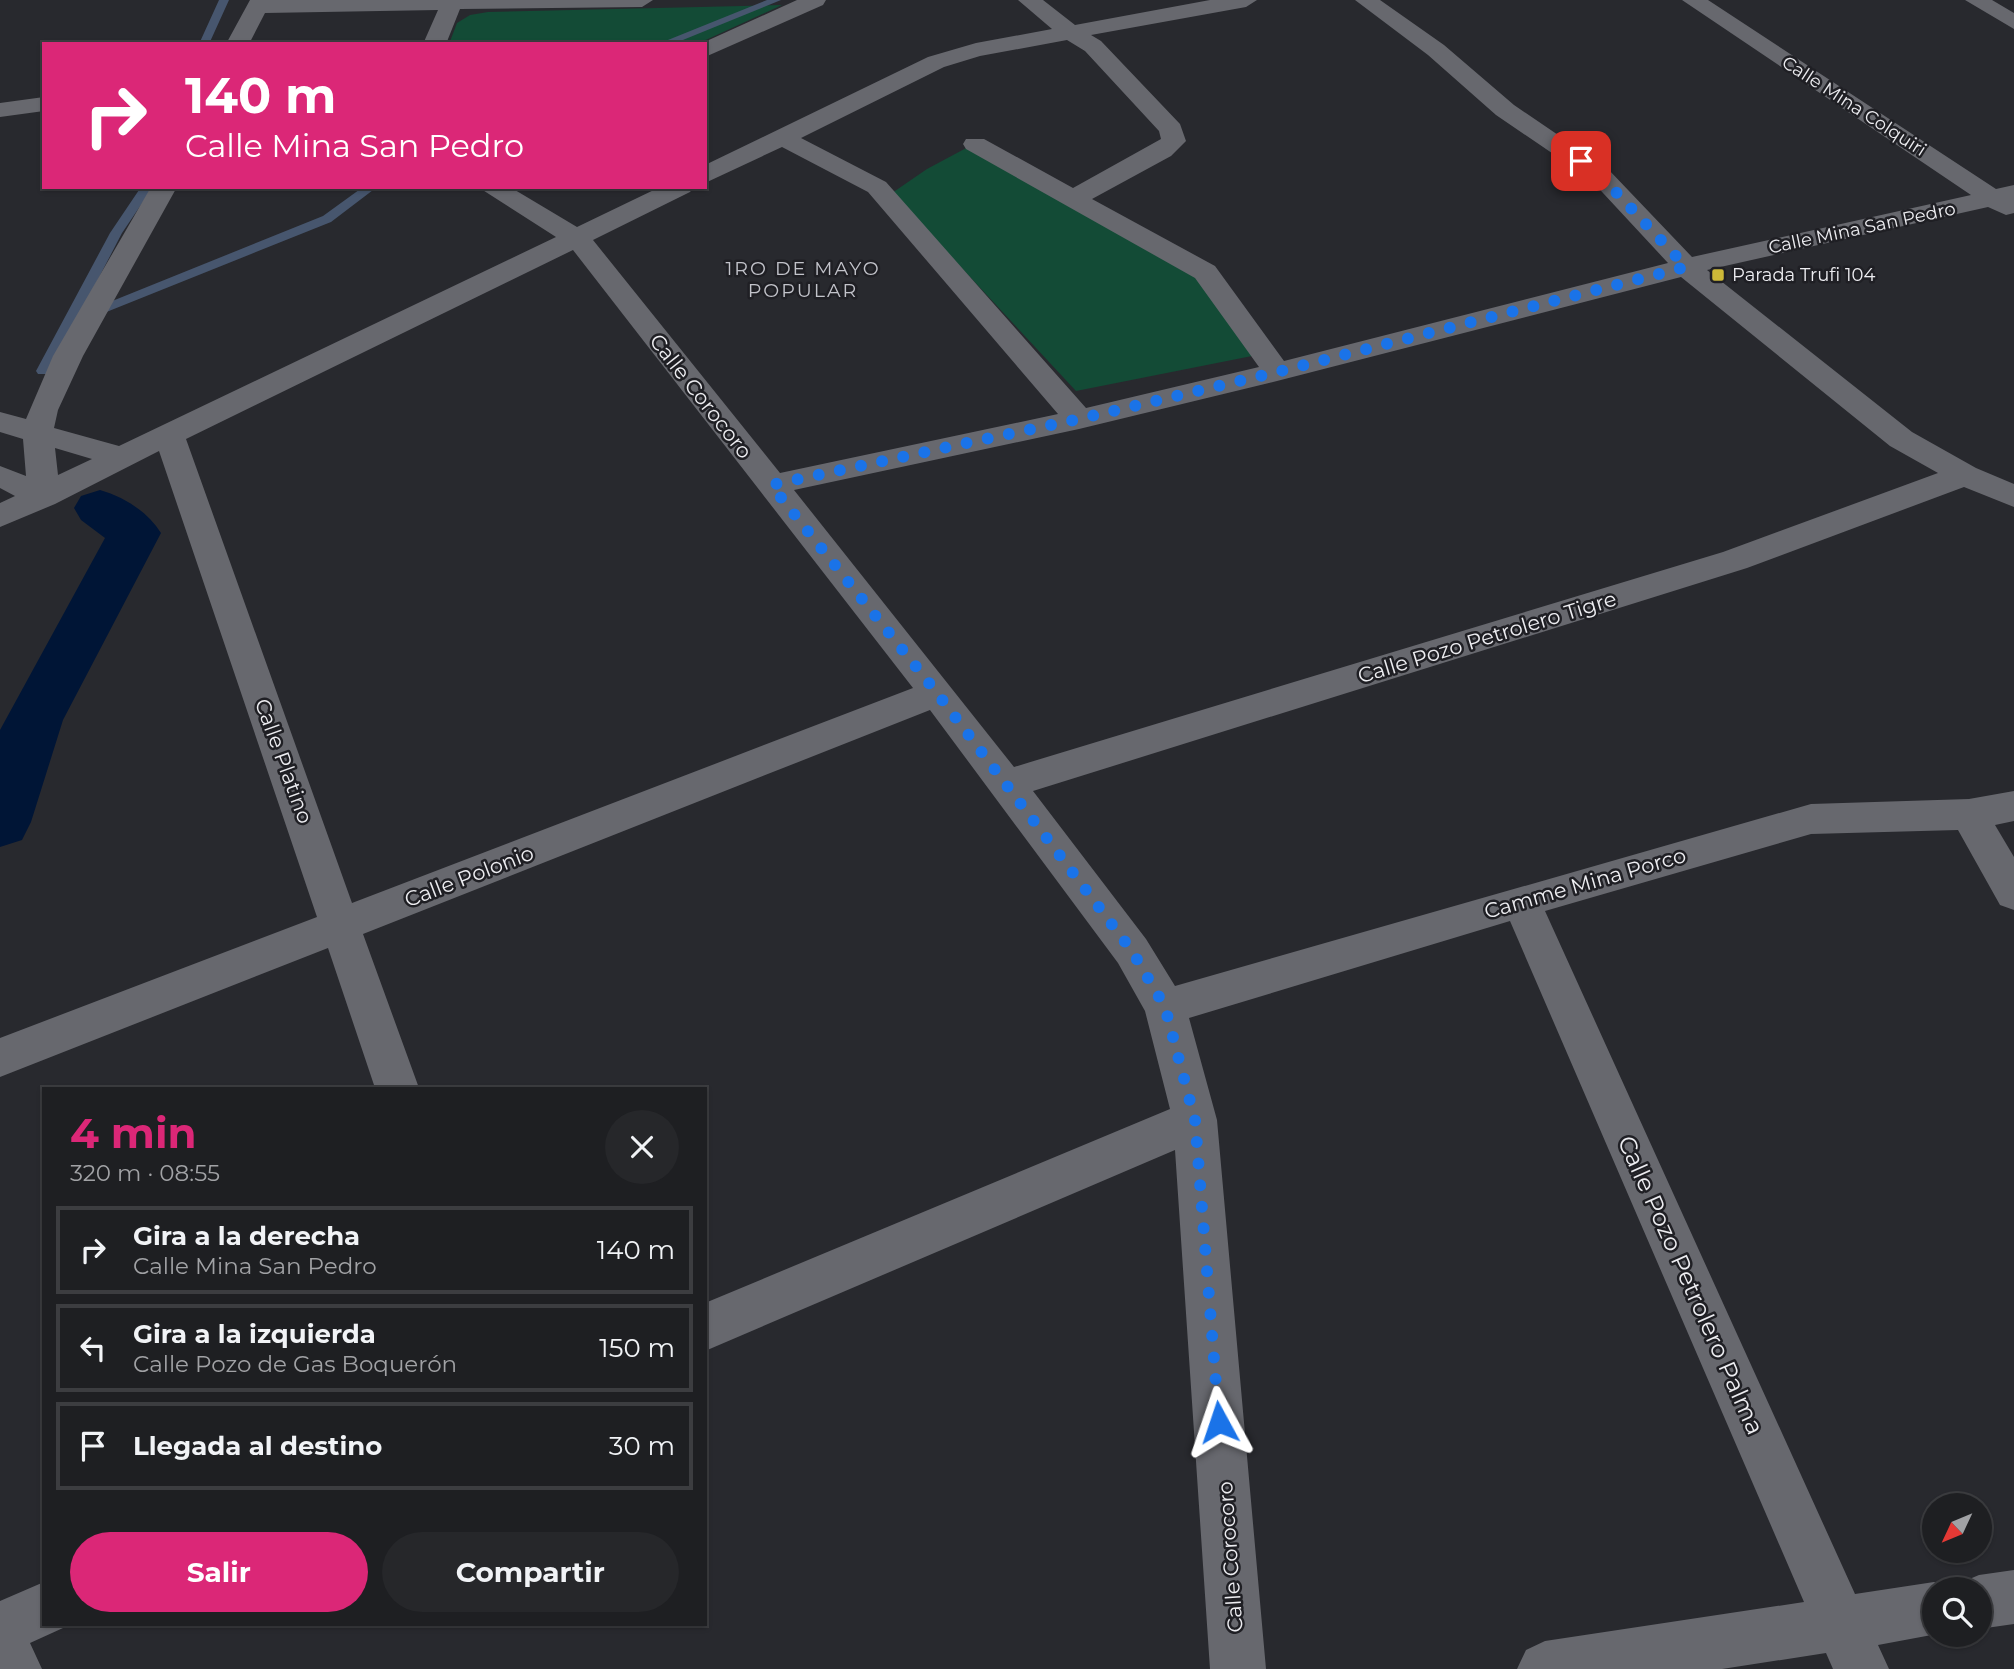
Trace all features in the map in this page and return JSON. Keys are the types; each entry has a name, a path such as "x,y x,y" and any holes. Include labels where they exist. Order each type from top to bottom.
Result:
{"street":[{"path":"238,42 260,3 451,5 642,0"},
{"path":"707,49 815,0"},
{"path":"1029,0 1093,46 1171,129 1174,141 1162,151 1074,198"},
{"path":"707,174 936,62 976,50 1246,0"},
{"path":"1366,0 1436,50 1505,110 1599,174 1686,267 1901,439 1965,475 2014,496"},
{"name":"Calle Mina Colquiri","path":"1693,0 2008,201"},
{"path":"1976,0 2014,22"},
{"path":"435,42 451,5"},
{"path":"0,110 42,104"},
{"path":"781,137 877,187 1079,419"},
{"path":"975,144 1205,272 1277,372"},
{"path":"44,496 38,433 43,410 68,356 163,189"},
{"name":"Calle Corocoro","path":"494,189 578,239 937,693 1132,951 1165,1007 1195,1120 1238,1669"},
{"path":"0,516 125,458 677,189"},
{"name":"Calle Mina San Pedro","path":"771,485 1079,419 1277,372 1686,267 2008,201"},
{"path":"0,422 125,458"},
{"name":"Calle Platino","path":"169,435 397,1087"},
{"name":"Calle Pozo Petrolero Tigre","path":"1005,785 1735,560 1965,475"},
{"path":"0,476 44,496"},
{"name":"Calle Polonio","path":"0,1058 937,693"},
{"name":"Camme Mina Porco","path":"1165,1007 1521,901 1811,819 1969,814 2014,806"},
{"path":"1969,814 2014,893"},
{"name":"Calle Pozo Petrolero Palma","path":"1521,901 1851,1646"},
{"path":"707,1326 1195,1120"},
{"path":"1992,1600 2014,1597"},
{"path":"0,1628 42,1610"},
{"path":"1545,1669 1851,1646 1922,1614"},
{"path":"0,1643 14,1669"}],"green space":[{"path":"782,5 701,42 450,42 457,23 470,15 488,12"},
{"path":"970,146 1197,275 1252,356 1076,391 892,193 927,169"}],"waterway":[{"path":"205,42 224,0"},
{"path":"668,42 776,0"},
{"path":"43,371 116,233 146,189"},
{"path":"70,322 327,219 368,189"},
{"path":"0,822 33,720 134,533 100,508"}],"place":[{"name":"Parada Trufi 104","path":"1718,275"}],"district":[{"name":"1RO DE MAYO POPULAR","path":"803,279"}],"route":[{"path":"1219,1422 1195,1120 1183,1066 1165,1007 1132,951 937,693 771,485 1079,419 1277,372 1686,267 1599,174 1581,161"}]}
